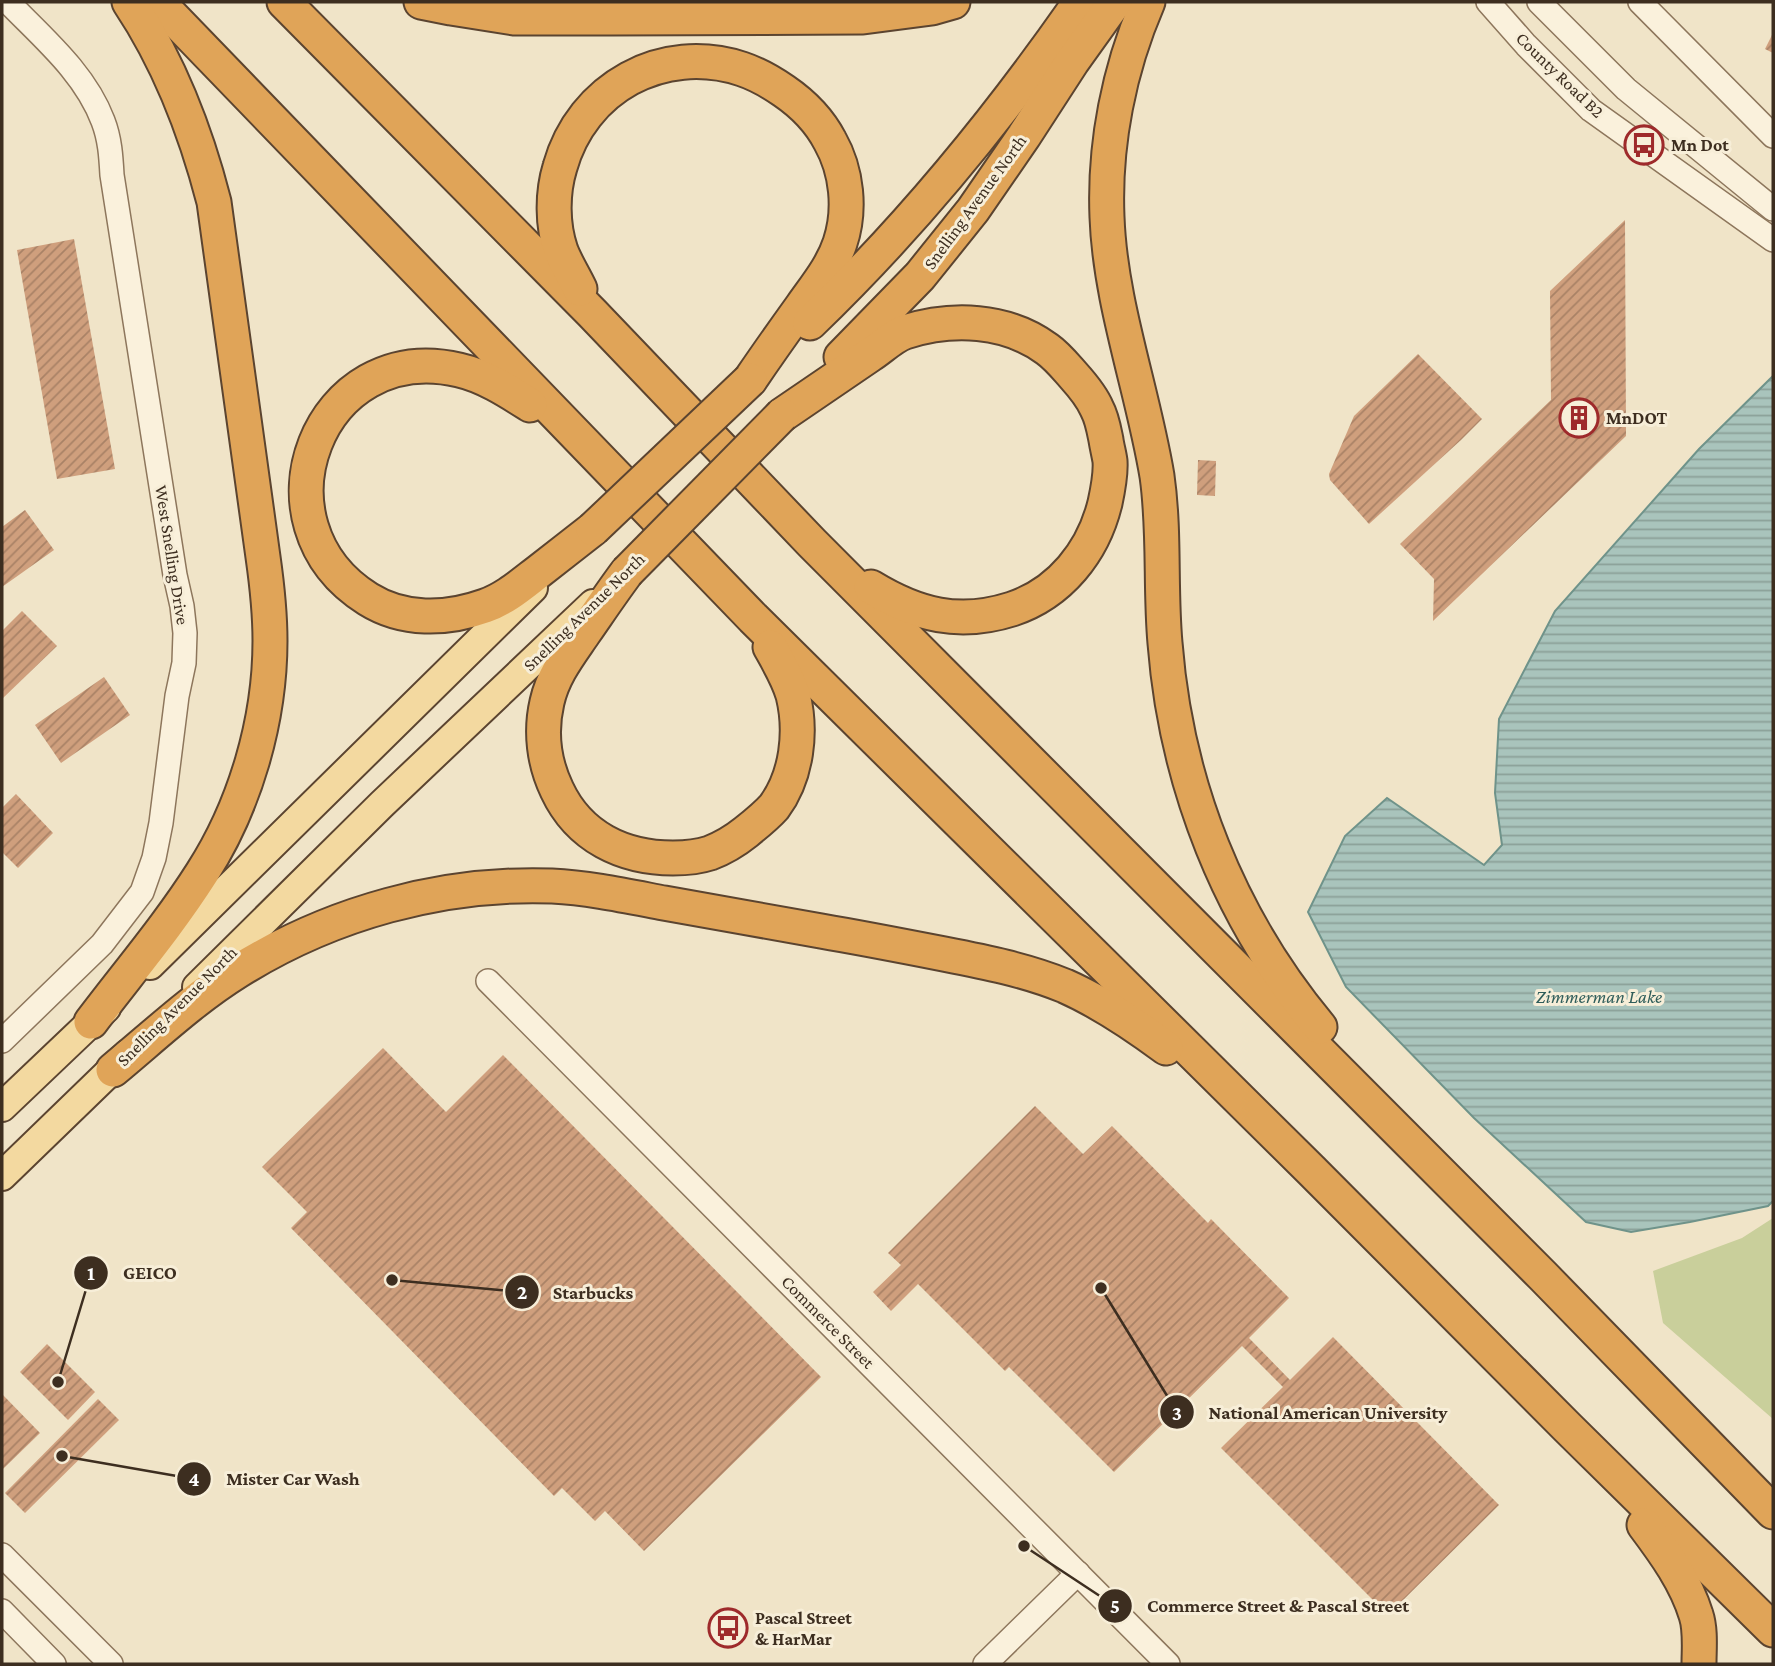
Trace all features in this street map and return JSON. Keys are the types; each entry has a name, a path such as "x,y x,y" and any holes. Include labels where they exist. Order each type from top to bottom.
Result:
{"highway":[{"path":"91,1022 178,907 203,871 226,829 244,785 258,739 270,644 264,557 214,202 187,116 164,64 129,2"},
{"path":"158,2 753,618 1773,1630"},
{"path":"284,2 592,313 812,542 1543,1276 1773,1512"},
{"path":"421,2 514,18 650,18 863,17 932,8 953,2"},
{"name":"Snelling Avenue North","path":"593,529 822,311 924,204 1001,110 1080,2"},
{"name":"Snelling Avenue North","path":"626,572 920,276 973,210 1115,2"},
{"path":"1147,2 1119,89 1111,139 1107,219 1112,265 1157,478 1163,539 1164,632 1169,688 1188,777 1201,818 1231,889 1252,932 1280,975 1306,1011 1360,1075 1543,1276"},
{"path":"592,313 561,250 554,203 564,151 577,126 599,99 619,84 644,71 669,64 694,61 717,63 743,69 767,79 808,110 824,129 842,172 846,195 845,219 839,243 827,271 750,380"},
{"path":"782,415 901,333 951,322 979,323 1013,332 1047,349 1082,386 1098,410 1105,434 1110,462 1108,488 1095,533 1083,555 1064,577 1044,593 1022,605 997,614 973,617 945,617 920,611 871,587 812,542"},
{"path":"593,529 509,594 486,606 440,617 417,616 393,611 373,602 346,583 331,567 314,536 308,513 306,488 311,453 319,433 339,405 369,380 386,373 419,366 458,370 492,382 532,406 594,454"},
{"path":"626,572 566,657 554,679 543,728 551,777 562,800 589,831 608,844 630,853 653,858 687,858 710,853 736,840 758,822 774,806 784,790 793,766 797,743 793,696 786,676 753,618"},
{"path":"113,1070 229,977 283,945 331,924 416,898 456,891 554,886 591,890 876,941 993,964 1046,979 1067,987 1142,1030 1311,1170"},
{"path":"1567,1427 1666,1555 1683,1585 1697,1617 1699,1664"}],"main road":[{"name":"Snelling Avenue North","path":"2,1107 593,529"},
{"name":"Snelling Avenue North","path":"2,1176 383,804 626,572"}],"street":[{"name":"West Snelling Drive","path":"2,1041 103,944 142,892 154,858 160,823 184,663 185,633 124,253 110,146 104,122 79,77 8,2"},
{"name":"County Road B2","path":"1488,2 1525,45 1591,110 1773,240"},
{"name":"County Road B2","path":"1539,2 1626,89 1773,209"},
{"path":"1640,2 1773,136"},
{"name":"Commerce Street","path":"488,981 1168,1664"},
{"path":"2,1555 111,1664"},
{"path":"985,1664 1078,1573"},
{"path":"2,1611 54,1664"}],"green space":[{"path":"1773,1218 1773,1419 1663,1323 1653,1271 1742,1238"}],"water":[{"name":"Zimmerman Lake","path":"1773,376 1773,1201 1768,1206 1631,1232 1586,1222 1474,1118 1346,987 1308,912 1345,836 1387,798 1484,865 1502,845 1495,793 1499,719 1555,611 1699,449"}],"building":[{"path":"1773,33 1773,53 1765,49"},
{"name":"MnDOT","path":"1625,220 1626,436 1433,621 1434,579 1400,544 1551,400 1550,291"},
{"path":"74,239 115,469 57,479 17,250"},
{"path":"1418,354 1482,419 1369,524 1330,480 1329,474 1354,416"},
{"path":"1198,460 1216,461 1215,496 1197,495"},
{"path":"25,510 54,550 2,587 2,527"},
{"path":"22,611 57,646 2,699 2,631"},
{"path":"104,677 130,715 61,763 35,725"},
{"path":"16,794 53,833 18,868 2,852 2,808"},
{"path":"383,1048 446,1112 503,1055 821,1377 644,1551 605,1511 595,1521 562,1488 554,1496 291,1228 307,1212 262,1167"},
{"path":"1035,1106 1083,1154 1112,1126 1208,1223 1211,1219 1289,1298 1249,1338 1290,1380 1333,1337 1499,1505 1388,1615 1221,1448 1283,1387 1242,1346 1114,1472 1009,1367 1005,1371 918,1284 891,1311 873,1292 901,1265 888,1253"},
{"path":"47,1344 95,1392 68,1420 20,1372"},
{"path":"2,1394 40,1433 3,1469 2,1468"},
{"path":"98,1399 119,1420 25,1513 5,1493"}],"place":[{"name":"Mn Dot","path":"1644,145"},
{"name":"MnDOT","path":"1579,418"},
{"name":"Starbucks","path":"392,1280"},
{"name":"National American University","path":"1101,1288"},
{"name":"GEICO","path":"58,1382"},
{"name":"Mister Car Wash","path":"62,1456"},
{"name":"Commerce Street & Pascal Street","path":"1024,1546"},
{"name":"Pascal Street & HarMar","path":"728,1628"}]}
